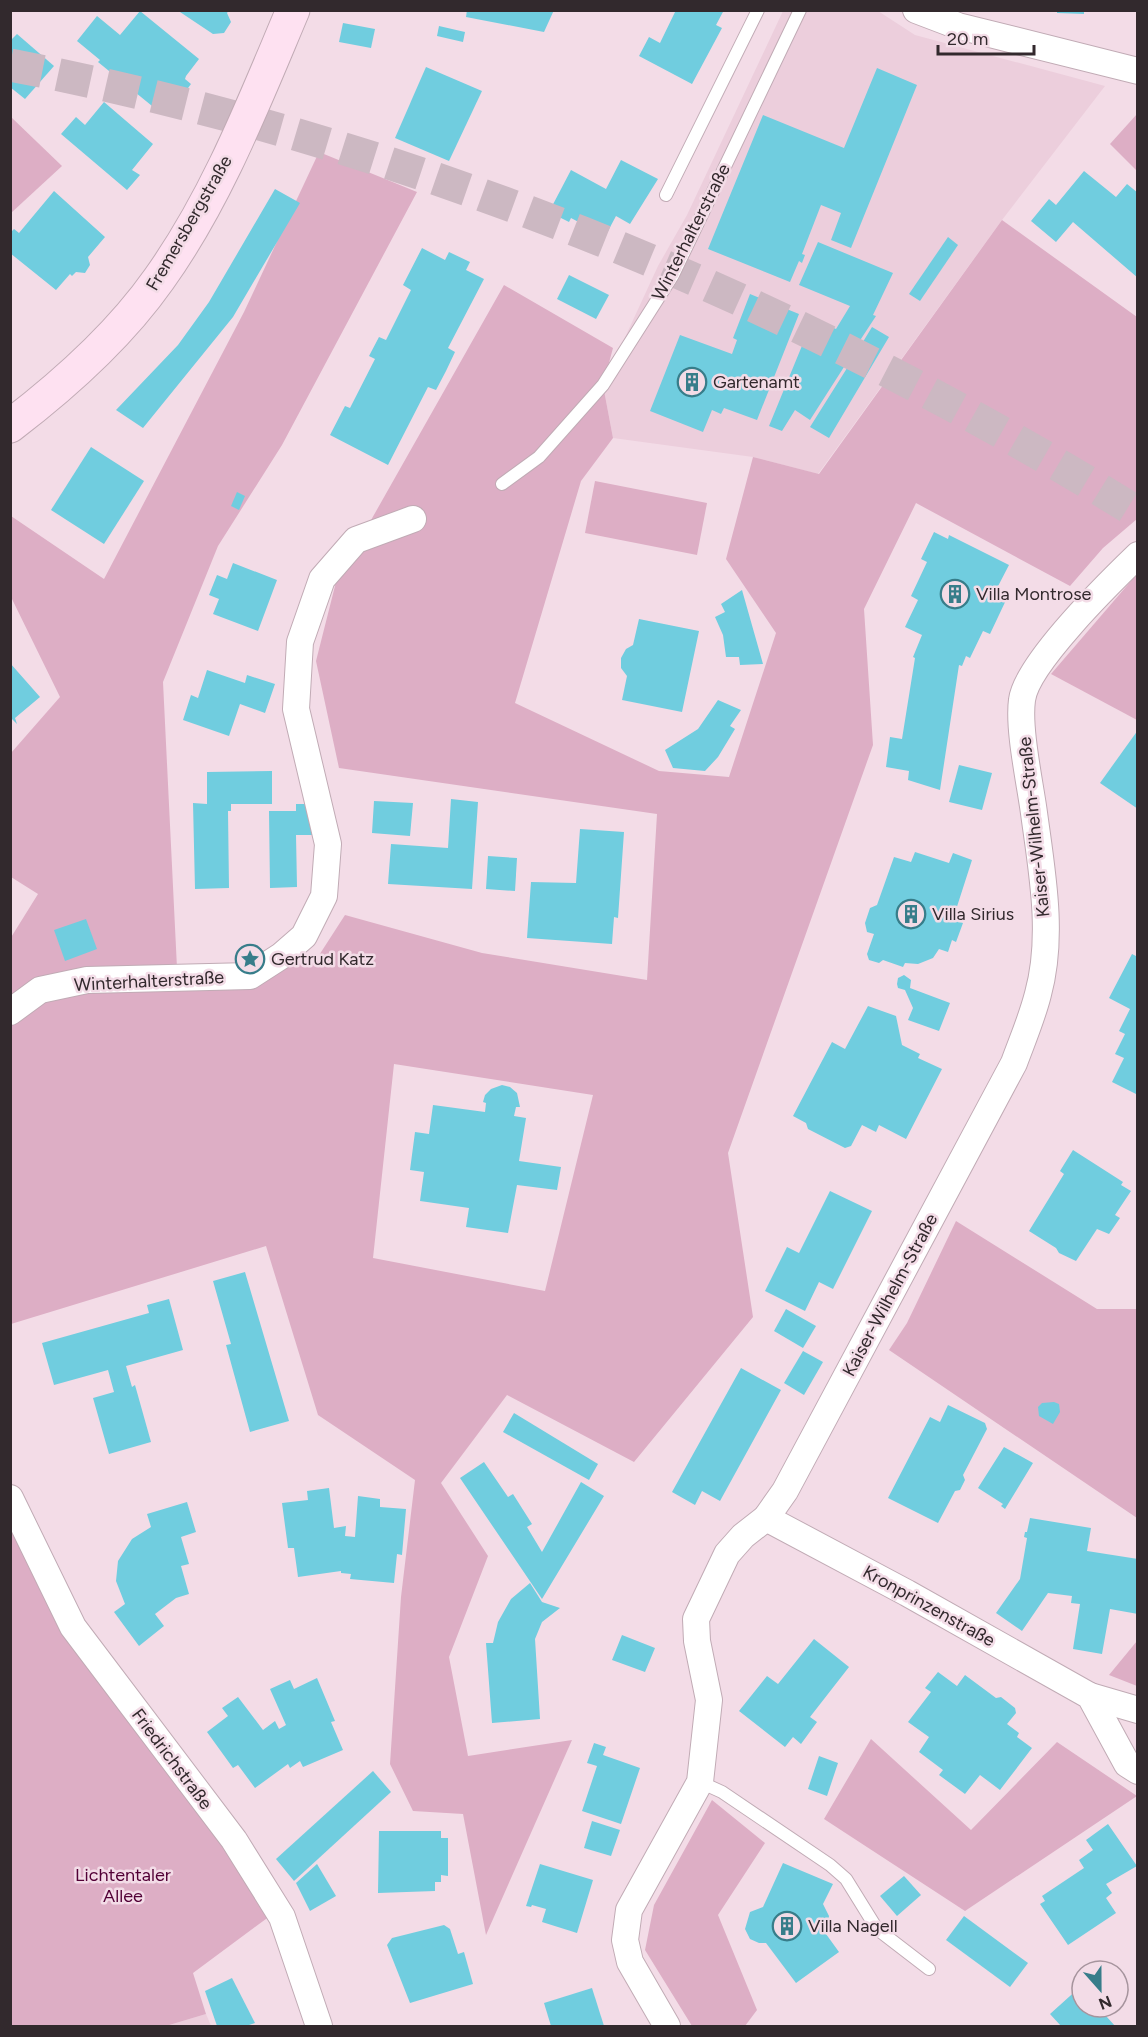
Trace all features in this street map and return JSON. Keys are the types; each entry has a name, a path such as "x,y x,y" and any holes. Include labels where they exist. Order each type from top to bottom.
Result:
{"main road":[{"name":"Fremersbergstraße","path":"10,426 86,363 126,322 160,279 220,175 293,10"}],"street":[{"path":"916,10 958,26 1137,71"},
{"name":"Winterhalterstraße","path":"10,1012 40,990 87,980 250,976 281,956 304,936 324,896 328,844 296,709 300,642 322,579 356,540 413,519"},
{"name":"Kaiser-Wilhelm-Straße","path":"667,2026 630,1962 625,1940 629,1910 700,1782 709,1700 697,1641 696,1619 727,1554 743,1536 766,1518 785,1491 1014,1063 1039,993 1046,937 1042,868 1025,748 1022,699 1028,682 1040,664 1072,624 1137,555"},
{"name":"Friedrichstraße","path":"10,1498 73,1628 234,1840 282,1917 319,2026"},
{"name":"Kronprinzenstraße","path":"766,1518 907,1593 1090,1696 1137,1710"},
{"path":"1090,1696 1127,1764 1137,1771"}],"lane":[{"path":"666,195 758,10"},
{"name":"Winterhalterstraße","path":"502,484 539,457 603,385 673,275 800,10"},
{"path":"700,1782 722,1792 830,1865 846,1880 877,1929 929,1969"}],"shaded area":[{"path":"783,11 878,11 915,35 1105,86 1002,220 818,474 753,457 613,438 603,385 658,266 687,215"},
{"path":"206,2014 211,2026 166,2026"}],"green space":[{"path":"1137,114 1137,171 1110,144"},
{"path":"11,117 62,166 11,213"},
{"path":"319,152 417,192 282,445 218,546 163,682 177,968 314,963 345,915 482,953 647,980 657,814 339,768 316,661 336,582 504,285 613,348 603,385 613,438 581,481 515,703 659,771 729,777 776,633 726,559 753,457 819,474 1002,220 1137,317 1137,519 1103,548 1070,586 916,503 864,609 873,745 728,1153 753,1317 634,1462 507,1395 441,1483 488,1556 449,1657 468,1756 572,1740 486,1935 463,1814 413,1811 390,1764 401,1597 415,1480 318,1415 266,1246 11,1324 10,939 38,894 11,877 11,753 60,697 11,597 11,516 104,579 244,312","holes":["394,1064 593,1095 545,1291 373,1258"]},
{"path":"595,481 707,503 697,555 585,533"},
{"path":"1137,574 1137,720 1051,674"},
{"path":"956,1221 1097,1309 1137,1309 1137,1518 889,1350 907,1323"},
{"name":"Lichtentaler Allee","path":"10,1498 48,1579 218,1819 270,1916 193,1973 206,2014 166,2026 11,2026"},
{"path":"1137,1641 1137,1686 1109,1675"},
{"path":"871,1739 971,1830 1057,1742 1137,1796 965,1911 824,1819"},
{"path":"712,1800 765,1843 718,1915 757,2010 745,2026 692,2026 645,1950 654,1905"}],"building":[{"path":"177,10 229,10 227,13 231,22 224,33 213,34"},
{"path":"467,10 554,10 544,32 466,17"},
{"path":"676,10 724,10 716,25 722,28 692,84 639,56 649,37 660,43"},
{"path":"1057,10 1084,10 1084,14 1057,13"},
{"path":"140,11 199,59 186,76 185,79 191,84 179,100 172,94 157,110 98,62 100,60 77,41 97,16 120,35"},
{"path":"343,23 375,29 371,48 339,42"},
{"path":"439,26 465,32 463,42 437,36"},
{"path":"17,34 54,66 25,99 10,87 10,41"},
{"path":"426,67 482,91 449,161 395,138"},
{"path":"877,68 917,85 851,248 831,240 841,213 821,205 802,254 805,255 802,263 799,261 790,282 708,249 763,115 844,148"},
{"path":"104,102 153,144 132,170 140,175 127,190 61,134 76,117 85,125"},
{"path":"621,160 658,179 630,224 616,216 608,231 590,222 588,227 571,218 569,222 549,212 571,170 606,189"},
{"path":"1084,171 1116,197 1127,184 1138,193 1138,278 1073,222 1056,242 1031,221 1049,199 1056,205"},
{"path":"275,189 300,203 233,317 143,428 116,410 178,345 209,302"},
{"path":"54,191 105,237 88,257 90,265 85,273 76,272 72,276 70,274 56,290 10,253 10,233 14,229 19,233"},
{"path":"948,237 958,245 920,301 909,294"},
{"path":"818,242 893,273 873,315 876,316 855,348 858,350 872,327 889,337 829,438 810,427 854,357 851,356 810,420 795,410 782,431 769,426 813,319 836,329 850,306 799,285"},
{"path":"422,248 445,260 449,252 470,262 466,270 484,279 448,348 455,352 446,371 436,390 428,387 388,465 330,435 345,406 350,408 375,359 369,356 379,337 386,340 411,290 403,285"},
{"path":"569,275 609,295 596,319 557,299"},
{"path":"750,294 799,314 757,420 724,408 721,414 712,410 703,432 650,411 680,335 732,354 737,340 733,338"},
{"path":"91,447 144,481 104,544 51,510"},
{"path":"237,492 245,496 239,510 231,506"},
{"path":"934,532 948,539 949,535 1009,565 995,592 1007,598 990,634 983,631 970,658 966,656 962,666 959,665 940,790 908,780 909,771 886,767 890,737 902,739 915,658 913,657 922,635 905,627 918,600 911,596 927,562 921,559"},
{"path":"233,563 277,580 258,631 213,614 219,599 209,595 217,575 227,579"},
{"path":"742,590 763,664 740,665 739,657 726,657 723,635 715,617 725,612 721,604"},
{"path":"639,619 699,631 682,712 622,700 627,676 621,668 621,658 626,649 633,645"},
{"path":"10,663 40,697 15,718 17,724 10,717"},
{"path":"207,670 245,683 247,675 275,684 265,713 240,704 229,736 183,720 191,695 198,698"},
{"path":"718,700 741,710 730,726 735,729 718,757 705,771 673,768 665,750 698,729"},
{"path":"1138,730 1138,809 1100,783"},
{"path":"959,765 992,773 982,810 949,802"},
{"path":"272,771 272,804 231,804 231,811 228,811 229,888 195,889 193,803 207,804 207,772"},
{"path":"451,799 478,802 472,889 388,884 391,844 448,848"},
{"path":"374,801 413,803 410,836 372,833"},
{"path":"296,804 310,804 312,835 296,835 297,887 270,888 269,811 296,811"},
{"path":"580,829 624,832 618,918 614,917 612,944 527,938 531,882 576,883"},
{"name":"Villa Sirius","path":"915,852 949,863 953,853 972,860 953,919 963,923 956,942 952,940 948,952 939,949 933,958 918,964 905,963 903,967 883,960 879,963 869,960 867,954 874,934 867,932 865,923 870,908 877,905 894,857 911,862"},
{"path":"488,856 517,858 515,891 486,889"},
{"path":"86,919 97,949 65,961 54,930"},
{"path":"1132,954 1138,957 1138,1095 1112,1082 1124,1058 1115,1054 1125,1034 1119,1031 1130,1009 1109,998"},
{"path":"904,975 911,980 910,988 950,1003 939,1031 908,1020 913,1008 905,990 898,988 897,984 898,978"},
{"path":"868,1006 896,1016 902,1045 920,1054 918,1058 942,1069 906,1139 879,1125 876,1132 862,1125 851,1146 845,1148 808,1129 806,1123 793,1116 832,1042 845,1049"},
{"path":"502,1085 510,1087 517,1093 520,1107 516,1107 514,1116 526,1118 519,1161 561,1167 557,1190 517,1185 508,1233 466,1227 469,1208 420,1201 424,1172 410,1170 415,1132 429,1134 433,1105 485,1112 486,1103 483,1102 485,1095 491,1089"},
{"path":"1073,1150 1123,1182 1121,1185 1131,1191 1115,1215 1120,1218 1109,1234 1097,1229 1076,1261 1059,1253 1056,1248 1029,1231 1064,1174 1060,1171"},
{"path":"830,1191 872,1211 833,1289 819,1282 805,1311 765,1291 787,1247 799,1253"},
{"path":"245,1272 289,1421 250,1432 226,1345 231,1344 213,1281"},
{"path":"169,1299 183,1350 126,1366 132,1387 135,1385 151,1442 109,1454 93,1398 114,1392 108,1370 54,1385 42,1343 149,1313 147,1305"},
{"path":"786,1309 816,1326 803,1348 774,1331"},
{"path":"803,1351 823,1362 804,1395 784,1383"},
{"path":"741,1368 781,1390 720,1501 702,1491 695,1505 672,1492"},
{"path":"1042,1403 1059,1404 1060,1412 1053,1424 1039,1416 1038,1407"},
{"path":"948,1405 985,1423 987,1429 963,1475 965,1480 960,1490 955,1491 938,1523 888,1498 930,1417 940,1422"},
{"path":"514,1413 598,1464 589,1480 503,1432"},
{"path":"1004,1447 1033,1463 1005,1509 1001,1506 1003,1504 978,1488"},
{"path":"484,1462 508,1497 513,1494 532,1524 527,1527 542,1552 581,1482 604,1496 542,1599 460,1478"},
{"path":"329,1488 334,1528 346,1526 345,1536 355,1537 358,1496 380,1499 380,1507 406,1509 402,1555 397,1554 394,1583 350,1579 351,1574 341,1573 341,1571 298,1577 294,1548 288,1548 282,1503 308,1500 307,1491"},
{"path":"187,1502 196,1532 181,1537 189,1564 181,1566 189,1594 176,1598 155,1614 164,1626 139,1646 114,1612 125,1604 116,1581 118,1561 132,1539 151,1527 147,1514"},
{"path":"1030,1518 1091,1528 1087,1551 1138,1559 1138,1614 1110,1609 1102,1654 1073,1649 1080,1604 1071,1603 1072,1596 1048,1593 1022,1631 996,1613 1020,1579 1027,1538 1024,1537"},
{"path":"530,1583 542,1602 560,1608 542,1622 535,1639 540,1719 492,1723 486,1643 493,1643 498,1622 511,1599"},
{"path":"622,1635 655,1648 645,1672 612,1660"},
{"path":"814,1639 849,1667 810,1717 817,1722 801,1744 793,1737 785,1747 739,1711 767,1676 778,1684"},
{"path":"938,1672 957,1686 965,1675 996,1698 1001,1697 1015,1708 1016,1713 1007,1724 1019,1733 1017,1737 1032,1748 1000,1790 980,1775 965,1794 939,1775 943,1770 919,1752 929,1737 908,1722 931,1692 925,1688"},
{"path":"317,1678 335,1721 331,1722 343,1750 303,1767 300,1761 290,1768 288,1764 255,1788 238,1765 233,1768 207,1732 228,1716 222,1708 238,1697 263,1730 275,1721 279,1729 286,1725 270,1689 290,1680 294,1689"},
{"path":"594,1743 606,1747 603,1755 640,1768 621,1824 582,1811 597,1766 587,1763"},
{"path":"819,1756 838,1763 827,1796 808,1789"},
{"path":"373,1771 391,1792 294,1881 276,1859"},
{"path":"592,1821 620,1830 611,1856 584,1848"},
{"path":"1108,1824 1137,1866 1106,1884 1112,1893 1106,1898 1116,1913 1068,1945 1040,1904 1045,1901 1042,1896 1084,1868 1079,1860 1093,1850 1086,1840"},
{"path":"379,1831 441,1831 441,1838 448,1838 448,1876 441,1875 441,1882 435,1882 435,1891 378,1893"},
{"name":"Villa Nagell","path":"783,1863 833,1884 823,1904 829,1916 826,1934 839,1952 796,1983 766,1943 750,1939 745,1929 750,1912 763,1907"},
{"path":"317,1864 336,1896 310,1911 296,1883"},
{"path":"540,1864 593,1880 577,1933 542,1922 546,1909 532,1905 531,1907 526,1906"},
{"path":"904,1876 921,1895 897,1916 880,1896"},
{"path":"964,1916 1028,1963 1010,1987 946,1940"},
{"path":"444,1925 450,1929 458,1954 464,1952 473,1984 410,2003 387,1945 392,1938"},
{"path":"232,1978 255,2023 246,2026 217,2026 205,1991"},
{"path":"592,1988 604,2026 551,2026 544,2003"},
{"path":"1070,1996 1070,2019 1109,2019 1115,2026 1061,2026 1050,2014"}],"tunnel":[{"path":"10,65 159,98 306,137 452,184 595,238 735,298 873,364 1007,435 1138,513"}],"place":[{"name":"Gartenamt","path":"692,382"},
{"name":"Villa Montrose","path":"955,594"},
{"name":"Villa Sirius","path":"911,914"},
{"name":"Gertrud Katz","path":"250,959"},
{"name":"Villa Nagell","path":"787,1926"}]}
